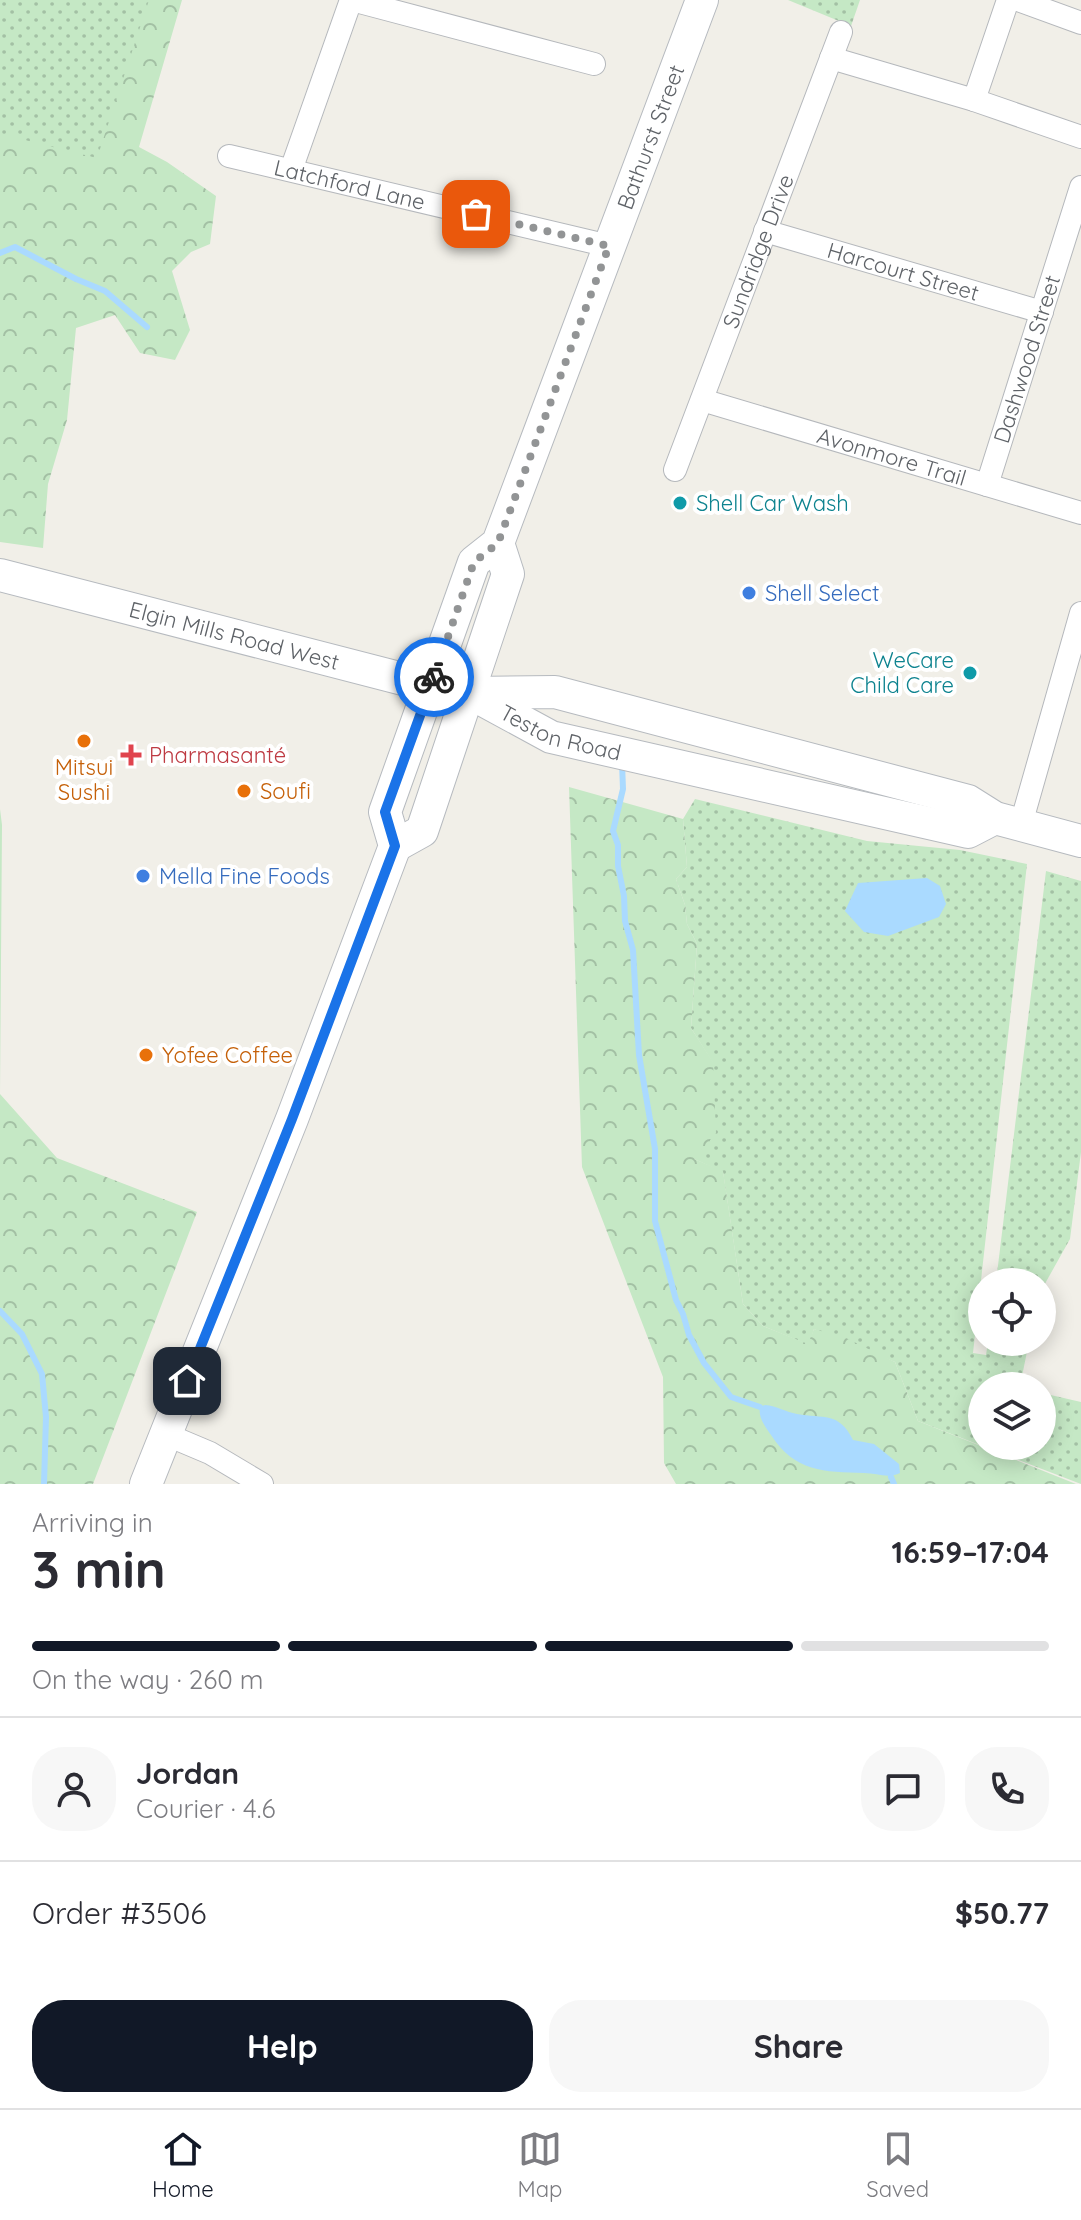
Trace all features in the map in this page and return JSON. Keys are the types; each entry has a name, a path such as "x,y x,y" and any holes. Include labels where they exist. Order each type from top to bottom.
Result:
{"main road":[{"name":"Bathurst Street","path":"395,846 385,812 474,562 498,543 702,0"},
{"path":"146,1484 292,1119 395,846 422,831 508,574 498,543"},
{"name":"Elgin Mills Road West","path":"0,575 430,686 470,693"},
{"name":"Teston Road","path":"470,693 555,692 968,801 1008,821 1081,841"},
{"name":"Teston Road","path":"470,693 551,737 968,832 1008,821"}],"street":[{"path":"291,170 352,0 594,64"},
{"path":"974,100 1008,0"},
{"path":"1018,0 1081,23"},
{"name":"Sundridge Drive","path":"675,470 841,32"},
{"path":"831,58 974,100 1081,137"},
{"name":"Latchford Lane","path":"229,156 609,246"},
{"name":"Dashwood Street","path":"987,485 1081,187"},
{"name":"Harcourt Street","path":"765,231 1042,312"},
{"name":"Avonmore Trail","path":"702,400 1081,513"},
{"path":"1008,821 1081,613"},
{"path":"165,1434 210,1453 262,1484"}],"green space":[{"path":"0,0 157,0 0,527"},
{"path":"149,0 182,0 139,147 216,196 210,244 191,252 172,271 190,330 175,360 140,353 115,315 76,328 67,420 48,484 43,548 0,542 0,139 9,136 97,158"},
{"path":"788,0 860,0 851,26"},
{"path":"569,787 683,819 687,867 676,879 685,905 687,924 697,944 691,1028 713,1062 716,1133 694,1159 723,1171 743,1304 763,1326 808,1344 814,1329 846,1338 895,1362 918,1421 968,1441 968,1460 1016,1460 1076,1484 676,1484 664,1463 663,1377 582,1167"},
{"path":"695,799 867,841 960,850 1027,864 982,1268 968,1268 968,1356 1026,1356 1023,1372 968,1372 968,1441 918,1421 895,1362 814,1329 809,1345 763,1326 743,1304 723,1172 694,1159 713,1063 691,1028 697,944 687,924 685,905 676,879 687,867 683,819"},
{"path":"0,809 2,825 0,1094"},
{"path":"1046,871 1081,881 1081,1152 1070,1239 1054,1268 998,1268"},
{"path":"0,1094 57,1158 197,1212 93,1484 0,1484"},
{"path":"1056,1396 1081,1402 1081,1484 1018,1460 1056,1460"}],"water":[{"path":"927,878 940,886 946,904 939,917 888,936 864,932 845,911 858,883"},
{"path":"765,1405 836,1420 853,1440 874,1444 899,1464 900,1473 887,1476 836,1472 800,1463 780,1447 764,1425 760,1407"}],"waterway":[{"path":"0,253 15,247 105,291 147,327"},
{"path":"622,763 623,789 613,831 618,845 625,921 633,950 639,1055 655,1149 655,1221 676,1300 704,1363 731,1397 760,1407"},
{"path":"0,1311 22,1334 42,1374 46,1417 44,1484"},
{"path":"891,1477 894,1484"}],"way so far":[{"path":"434,677 474,562 498,543 609,246 476,214"}],"place":[{"name":"Shell Car Wash","path":"680,503"},
{"name":"Shell Select","path":"749,593"},
{"name":"WeCare Child Care","path":"970,673"},
{"name":"Mitsui Sushi","path":"84,741"},
{"name":"Pharmasanté","path":"131,755"},
{"name":"Soufi","path":"244,791"},
{"name":"Mella Fine Foods","path":"143,876"},
{"name":"Yofee Coffee","path":"146,1055"}],"route":[{"path":"187,1381 292,1119 395,846 385,812 434,677"}]}
